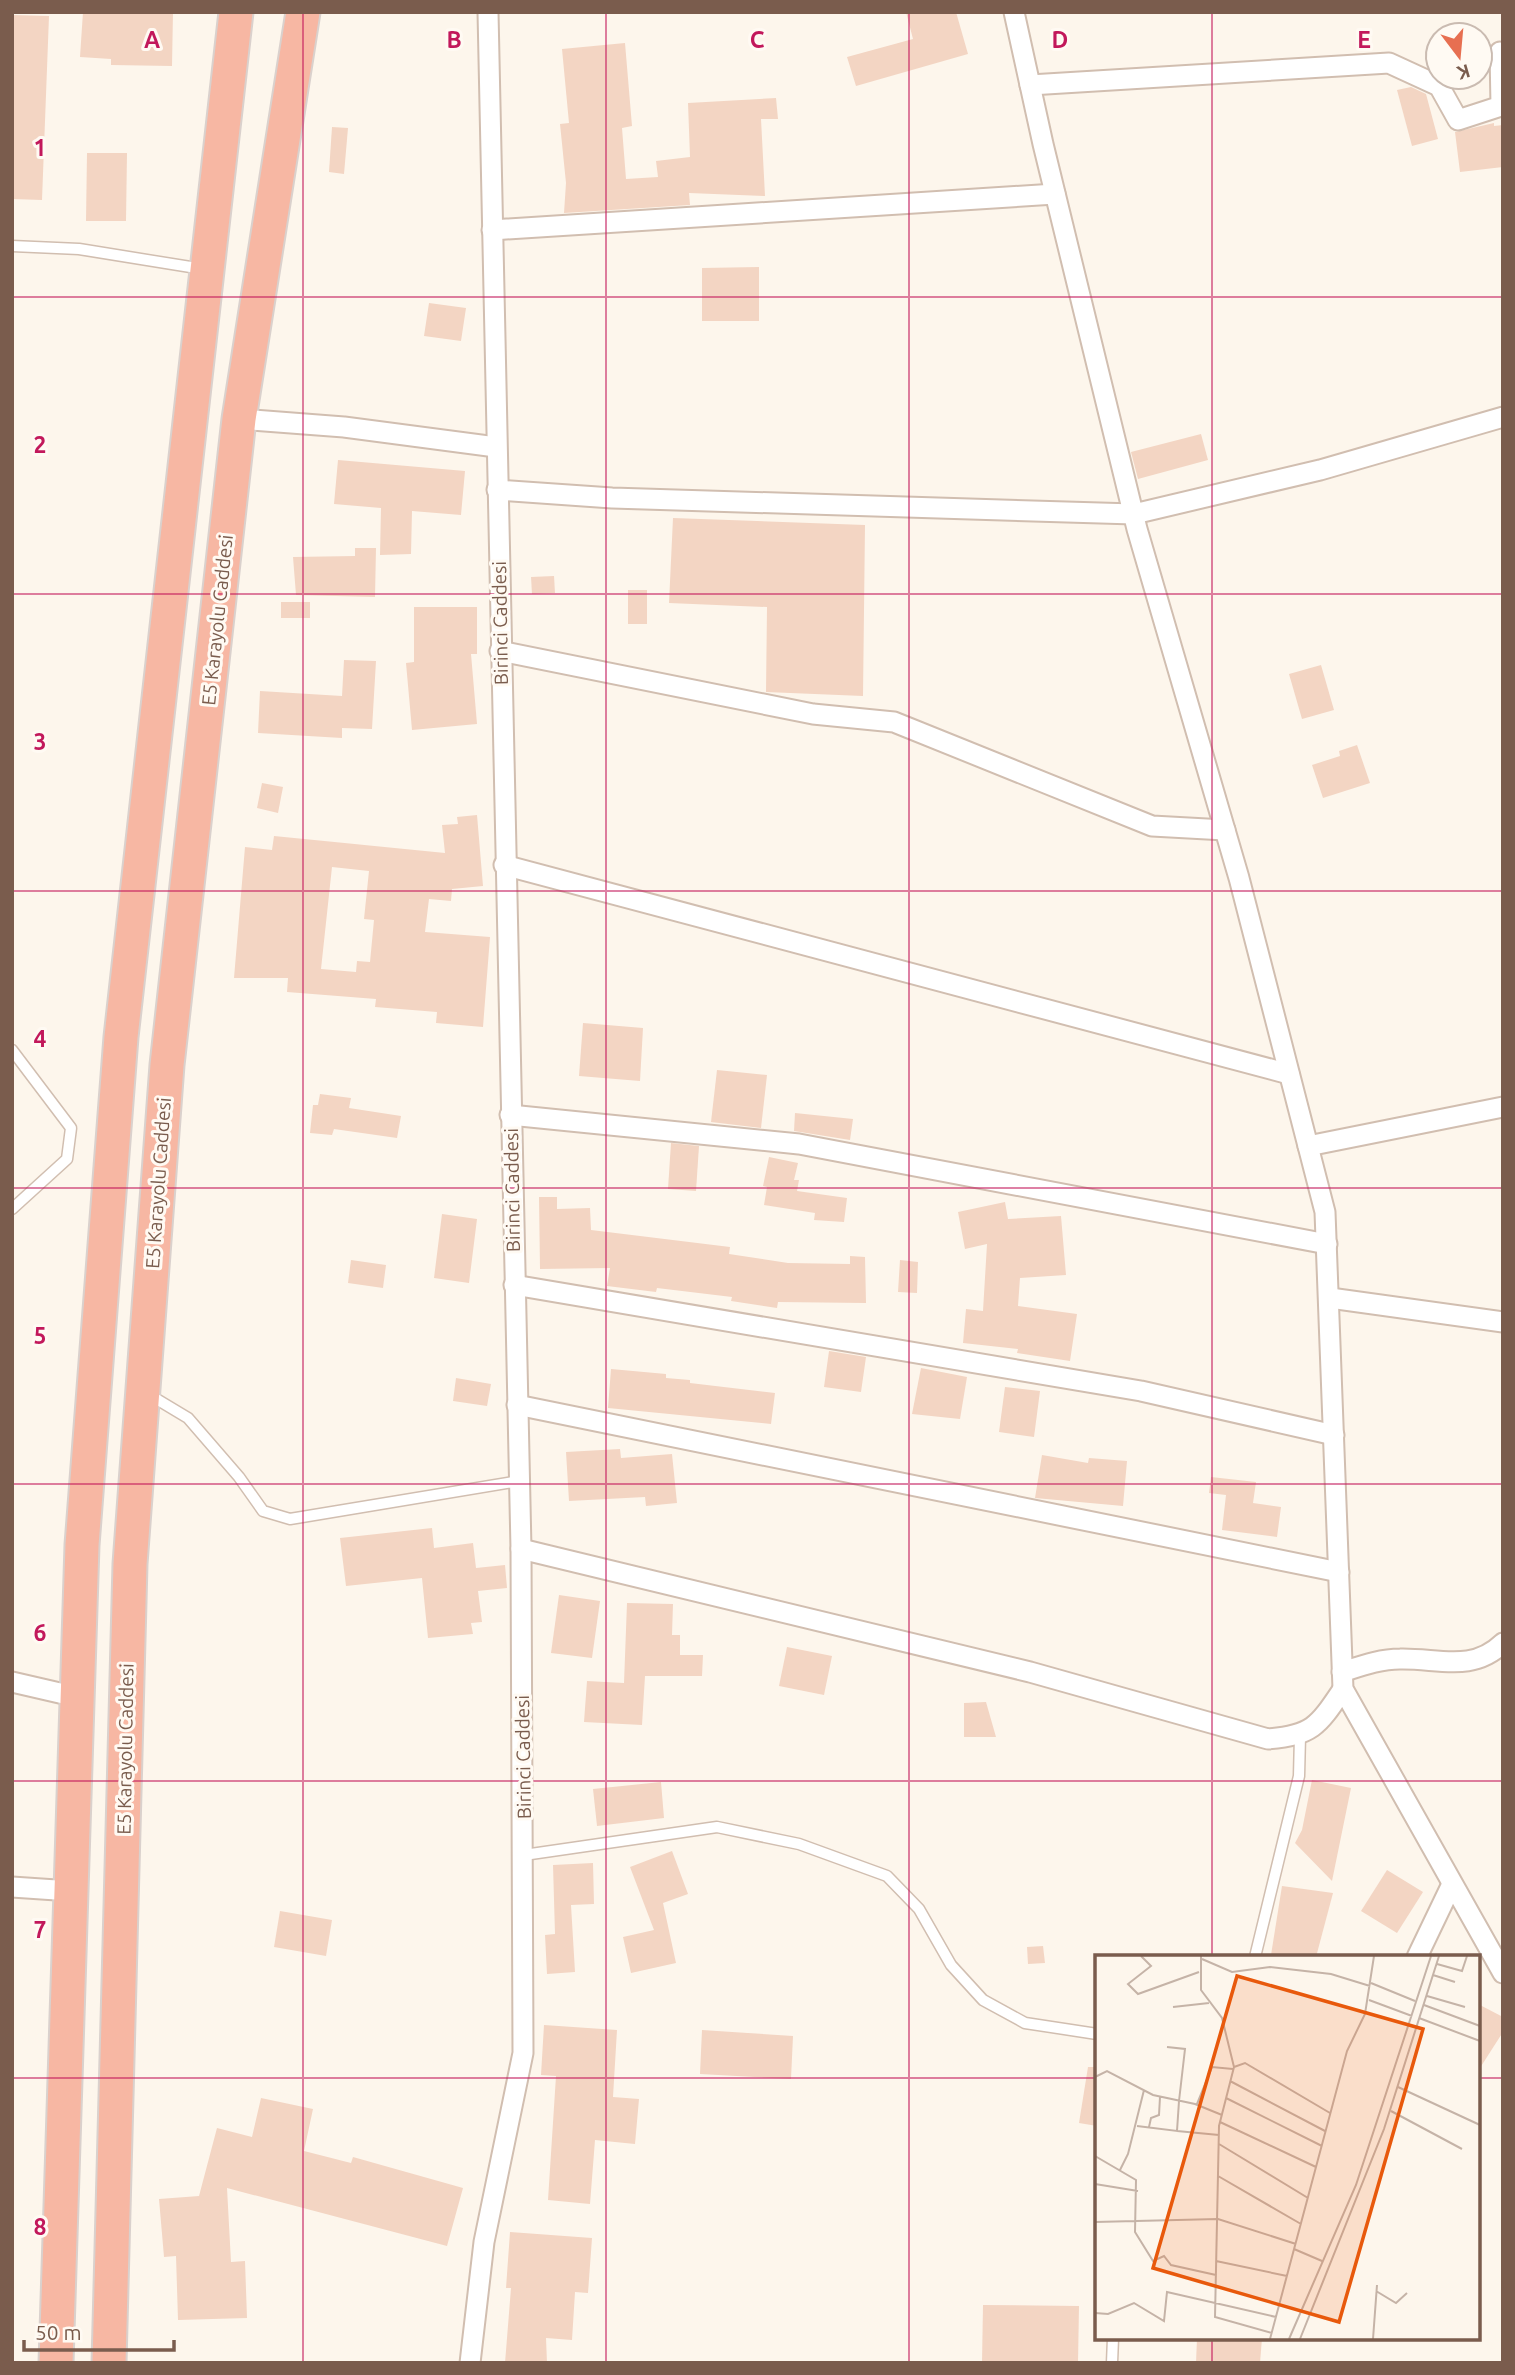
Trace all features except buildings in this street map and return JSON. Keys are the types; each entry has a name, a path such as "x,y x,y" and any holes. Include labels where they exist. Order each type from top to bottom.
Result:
{"highway":[{"path":"57,2363 82,1545 121,1037 236,12"},
{"name":"E5 Karayolu Caddesi","path":"110,2363 130,1563 167,1065 239,419 303,12"}],"street":[{"name":"Birinci Caddesi","path":"470,2363 484,2242 523,2053 521,1549 488,12"},
{"path":"1014,12 1055,194 1134,514 1225,830 1325,1212 1342,1681 1503,1973"},
{"path":"1030,85 1389,64 1439,86 1458,120 1501,106 1500,52 1503,53"},
{"path":"492,230 1055,194"},
{"path":"497,490 626,498 1134,514 1320,470 1503,417"},
{"path":"239,419 344,427 496,447"},
{"path":"500,651 813,714 894,722 1152,826 1225,830"},
{"path":"505,865 1289,1074"},
{"path":"1308,1146 1503,1107"},
{"path":"510,1115 799,1144 1327,1244"},
{"path":"514,1285 1141,1391 1334,1435"},
{"path":"1330,1298 1503,1322"},
{"path":"517,1405 1339,1572"},
{"path":"521,1549 1030,1672 1268,1739 1300,1736 1324,1718 1342,1681 1376,1661 1401,1659 1468,1663 1483,1659 1503,1643"},
{"path":"12,1682 78,1697"},
{"path":"1419,1955 1452,1884"},
{"path":"12,1887 71,1891"}],"lane":[{"path":"12,246 79,249 208,269"},
{"path":"12,1050 71,1128 67,1159 12,1209"},
{"path":"143,1392 188,1418 239,1476 263,1511 290,1519 519,1480"},
{"path":"1255,1955 1299,1776 1300,1736"},
{"path":"523,1855 717,1828 799,1844 887,1876 919,1909 951,1965 983,2000 1025,2023 1095,2034"},
{"path":"1112,2363 1113,2340"}]}
